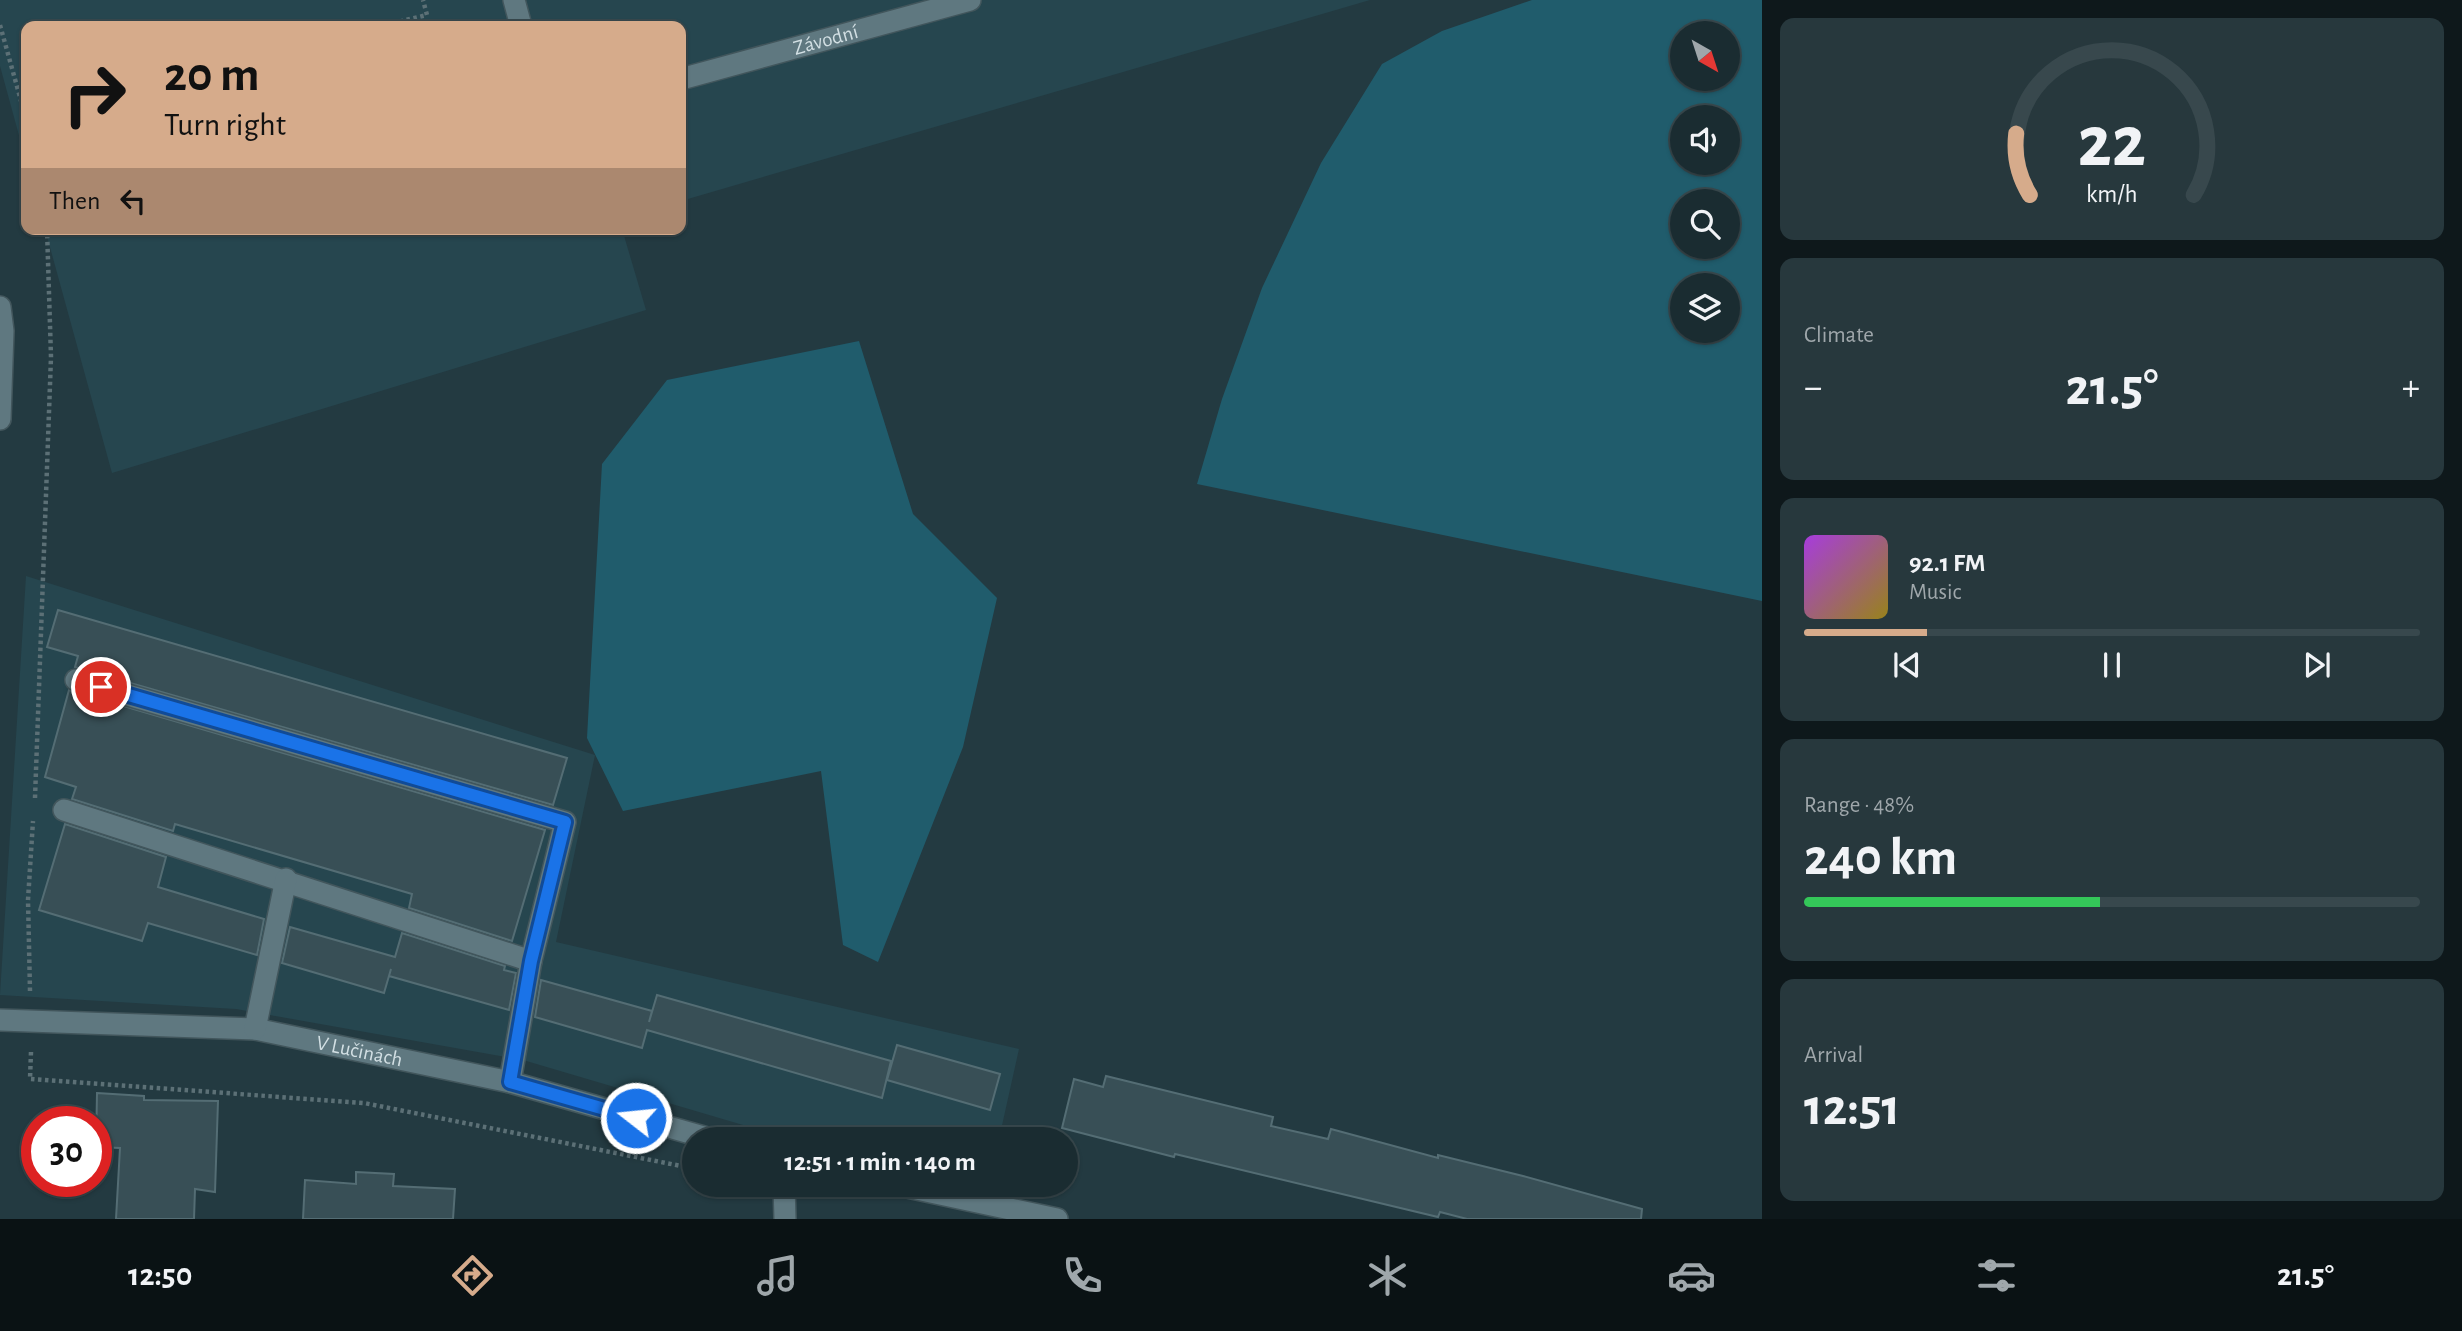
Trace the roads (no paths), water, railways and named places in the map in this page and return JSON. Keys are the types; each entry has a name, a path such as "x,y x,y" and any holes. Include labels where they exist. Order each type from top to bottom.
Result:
{"street":[{"path":"514,0 520,21"},
{"name":"Závodní","path":"686,78 970,0"},
{"path":"0,307 3,331 0,419"},
{"path":"76,680 565,822 531,961 510,1082"},
{"path":"64,810 286,879 531,961"},
{"path":"255,1029 286,879"},
{"name":"V Lučinách","path":"0,1020 255,1029 510,1082 682,1131"},
{"path":"784,1197 785,1219"},
{"path":"954,1197 1057,1219"}]}
